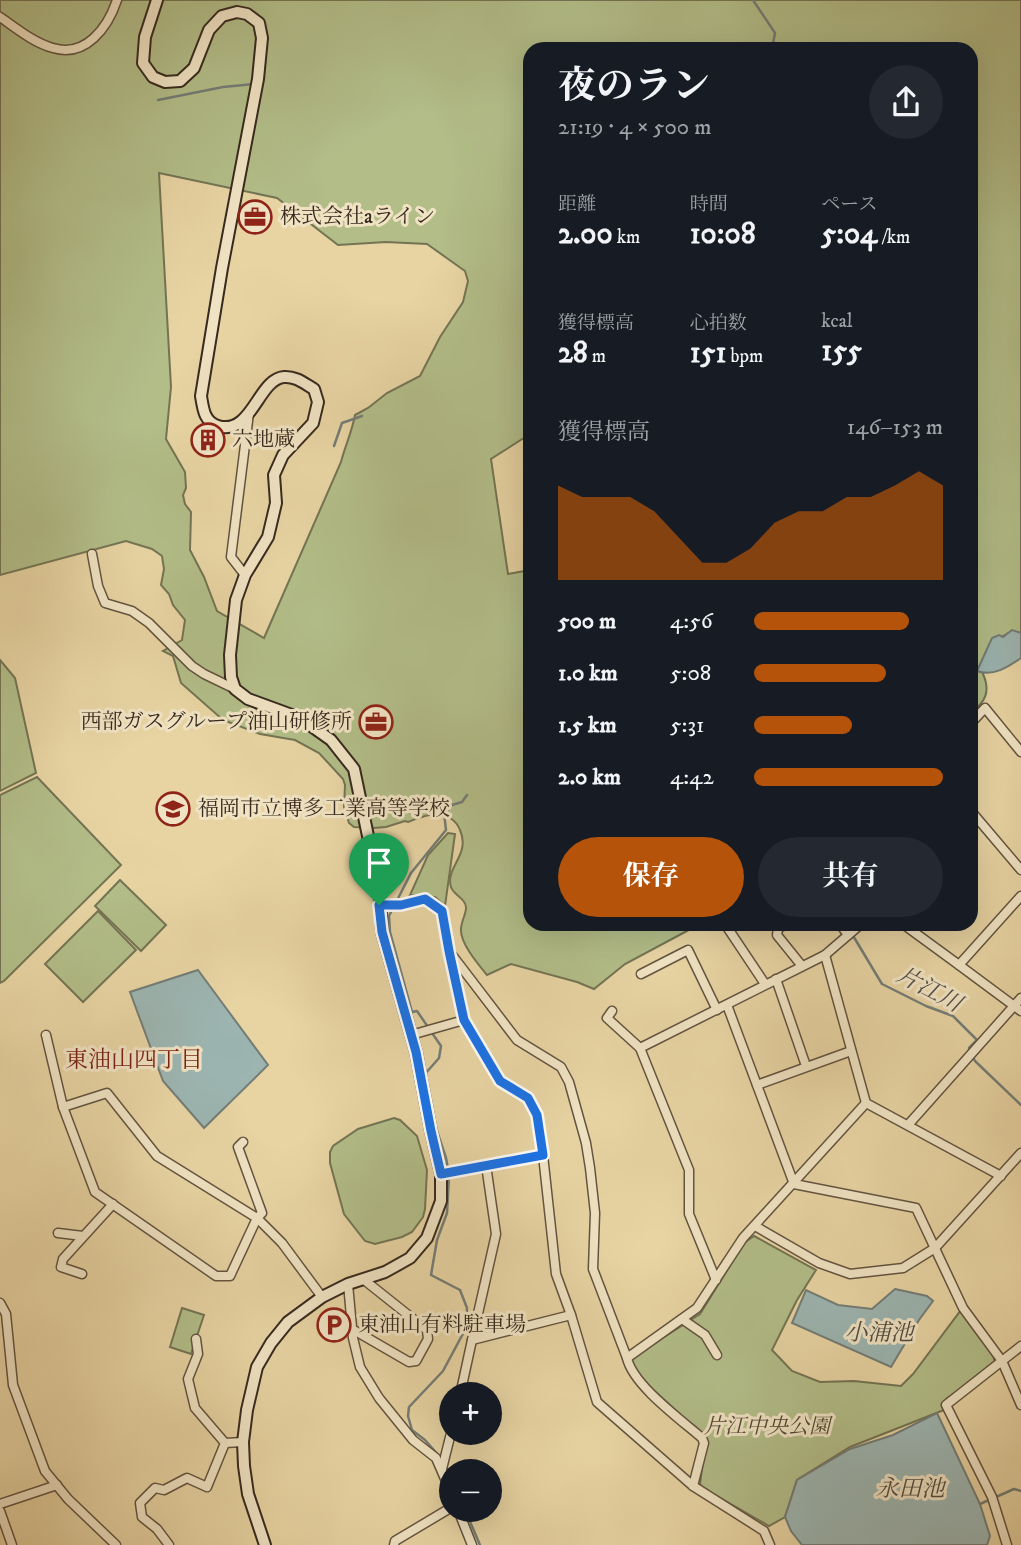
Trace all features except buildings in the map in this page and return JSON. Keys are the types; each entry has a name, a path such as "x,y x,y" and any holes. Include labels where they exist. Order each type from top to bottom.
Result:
{"street":[{"path":"0,17 51,48 64,50 81,47 98,36 112,15 117,0"},
{"path":"157,0 145,37 143,63 153,77 165,82 180,81 194,68 209,30 222,16 237,12 247,14 258,23 262,38 258,79 201,396 204,415 216,426 230,428 245,419 261,395 283,377 298,379 314,389 318,402 313,422 284,455 274,475 276,503 268,537 245,575 236,600 230,655 231,677 235,689"},
{"path":"245,575 231,557 249,413"},
{"path":"92,554 98,586 105,603 132,611 149,623 192,666 204,674 235,689 248,699 300,718 331,740 354,769 383,905 384,942 416,1052 442,1174 441,1201 427,1238 410,1258 385,1272 348,1284 322,1297 288,1322 271,1342 257,1367 243,1442 248,1494 265,1545"},
{"path":"978,716 985,708 1021,752"},
{"path":"978,819 1021,870"},
{"path":"959,965 1021,896"},
{"path":"383,905 401,905 425,899 442,911 464,1020 500,1081 528,1098 537,1115 556,1274 597,1402 693,1486 764,1531 770,1545"},
{"path":"730,931 765,984"},
{"path":"778,931 777,935 802,967"},
{"path":"845,931 848,935"},
{"path":"640,1048 825,956 852,931"},
{"path":"908,1125 1019,1005 913,931"},
{"path":"645,975 688,950 717,1010"},
{"path":"449,951 517,1040 561,1067 569,1082 590,1168 595,1213 593,1269 628,1365 642,1385 702,1438 704,1443 693,1486"},
{"path":"825,956 866,1103 1001,1176"},
{"path":"776,979 806,1066"},
{"path":"727,1005 793,1184"},
{"path":"612,1011 607,1017 640,1048 690,1170 689,1214 716,1280"},
{"path":"411,1035 464,1020"},
{"path":"46,1035 63,1107 95,1192 216,1276 230,1276 257,1218 262,1213 238,1147 243,1142"},
{"path":"757,1085 851,1051"},
{"path":"63,1107 107,1093 158,1156 257,1218 282,1243 322,1297"},
{"path":"627,1358 697,1308 743,1238 866,1103"},
{"path":"755,1226 819,1263 849,1274 903,1268 935,1248 1021,1153"},
{"path":"442,1174 543,1155"},
{"path":"463,1382 496,1234 486,1166"},
{"path":"793,1184 916,1208 963,1308 1002,1361 1021,1405"},
{"path":"82,1274 61,1267 63,1259 113,1204"},
{"path":"58,1233 83,1237"},
{"path":"352,1329 409,1362 416,1361 428,1339 427,1330 363,1279"},
{"path":"348,1284 352,1329 360,1367 413,1440 439,1463"},
{"path":"0,1303 6,1314 4,1337 13,1385 45,1471 68,1499 116,1545"},
{"path":"472,1340 571,1315"},
{"path":"682,1319 705,1335 717,1355"},
{"path":"196,1339 198,1354 188,1379 195,1408 225,1443"},
{"path":"1007,1545 992,1497 946,1405 1021,1346"},
{"path":"225,1443 243,1442"},
{"path":"169,1545 157,1529 142,1517 140,1503 155,1488 164,1490 187,1478 207,1487 225,1443"},
{"path":"0,1504 57,1485"},
{"path":"0,1511 12,1545"},
{"path":"394,1545 395,1541 439,1515"},
{"path":"463,1522 472,1545"}],"green space":[{"path":"0,0 1021,0 1021,633 1012,631 998,639 983,674 986,691 978,707 978,42 523,42 523,438 491,459 508,574 523,571 523,931 687,931 625,964 594,989 511,964 487,975 470,953 461,935 465,905 451,887 450,880 463,839 455,822 444,816 433,815 386,827 354,827 349,823 344,807 343,779 319,753 295,740 260,734 223,720 181,683 173,656 163,651 182,640 185,620 161,585 164,569 162,556 152,549 126,541 0,575","holes":["159,173 277,198 338,245 386,242 427,244 465,271 468,281 463,302 440,337 420,376 387,393 355,415 341,462 264,638 217,611 190,550 191,512 183,495 186,488 185,472 166,439 171,387"]},
{"path":"0,660 15,678 36,773 0,791"},
{"path":"37,777 121,865 0,983 0,795"},
{"path":"448,833 455,834 445,906 435,897 410,895 428,855"},
{"path":"120,880 166,925 141,951 95,906"},
{"path":"98,911 136,950 83,1002 45,964"},
{"path":"394,1118 400,1120 417,1136 427,1170 425,1209 423,1217 412,1232 375,1244 365,1241 344,1214 330,1163 330,1152 333,1146 358,1129"},
{"name":"片江中央公園","path":"754,1236 816,1270 797,1300 772,1350 792,1371 820,1382 854,1381 901,1386 961,1310 993,1354 995,1363 946,1399 944,1410 850,1447 797,1480 785,1517 769,1526 703,1488 700,1484 706,1438 646,1383 631,1364 633,1357 700,1314 744,1243"},
{"path":"182,1308 204,1315 191,1354 170,1347"}],"water":[{"path":"1012,630 1021,633 1021,658 995,672 978,671 992,638 999,635 1003,637"},
{"path":"198,970 268,1065 204,1128 163,1081 130,992"},
{"name":"小浦池","path":"895,1289 927,1296 933,1301 891,1367 792,1323 806,1290 838,1305 872,1309"},
{"name":"永田池","path":"937,1413 980,1504 990,1536 987,1545 802,1545 791,1531 785,1517 797,1480 850,1449 893,1435"}],"waterway":[{"name":"片江川","path":"753,0 775,33 773,42"},
{"path":"158,100 223,87 254,84"},
{"path":"334,446 342,423 362,416"},
{"path":"425,1074 439,1058 441,1046 417,1011 412,1012 390,932 389,916 411,873 446,830 444,813 452,805 462,802 467,795"},
{"name":"片江川","path":"850,931 882,984 953,1016 977,1040 969,1048 970,1051"},
{"name":"片江川","path":"973,1057 1021,1105"},
{"path":"435,1125 448,1169"},
{"path":"441,1458 412,1430 408,1416 409,1407 443,1371 466,1328 467,1308 460,1290 431,1275 437,1240 447,1213 449,1176"},
{"path":"996,1497 1014,1489 1021,1491"},
{"path":"980,1504 989,1500"},
{"path":"470,1522 480,1545"}],"place":[{"name":"株式会社aライン","path":"255,217"},
{"name":"六地蔵","path":"208,440"},
{"name":"西部ガスグループ油山研修所","path":"376,722"},
{"name":"福岡市立博多工業高等学校","path":"173,809"},
{"name":"東油山有料駐車場","path":"334,1325"}],"district":[{"name":"東油山四丁目","path":"134,1060"}],"route":[{"path":"425,899 442,911 464,1020 500,1081 528,1098 537,1115 543,1155 441,1174 416,1052 382,932 379,905 401,905 425,899"}]}
